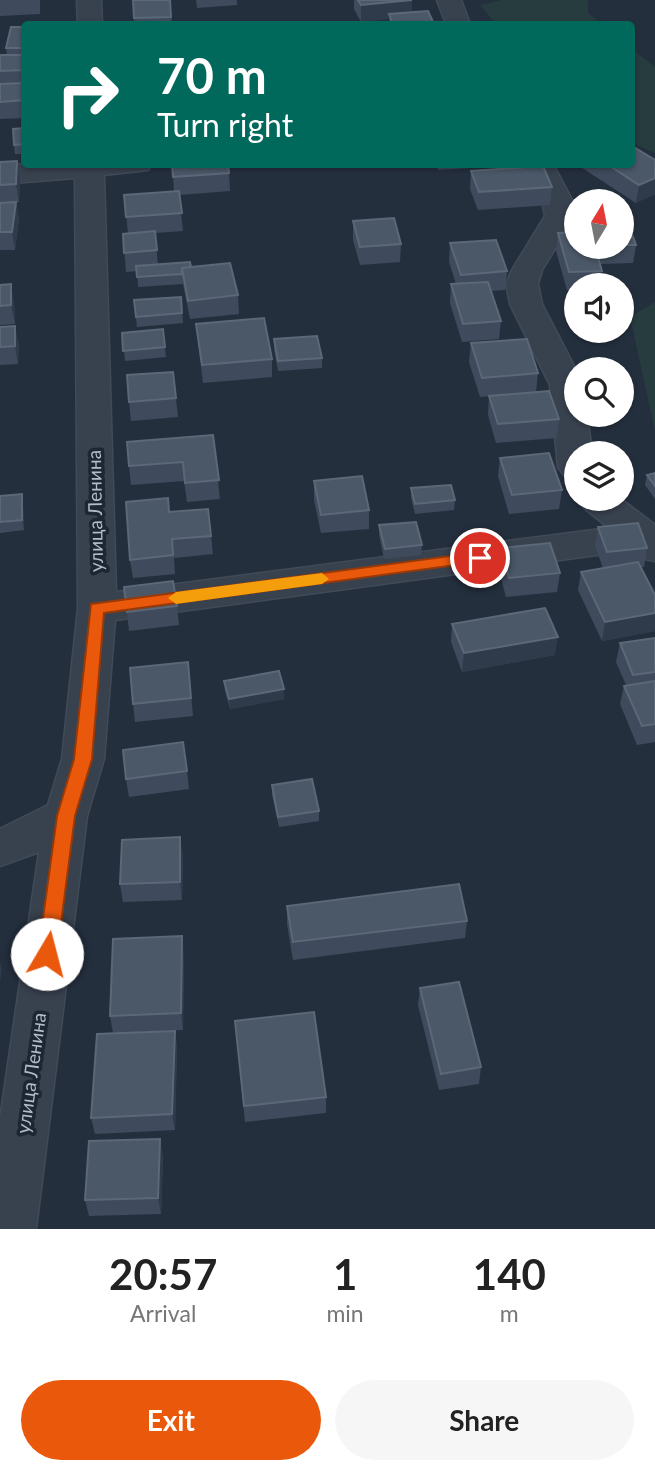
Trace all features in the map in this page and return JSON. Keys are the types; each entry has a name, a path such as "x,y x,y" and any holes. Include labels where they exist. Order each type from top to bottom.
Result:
{"street":[{"path":"89,0 90,21"},
{"path":"449,0 457,21"},
{"path":"0,174 67,168"},
{"name":"улица Ленина","path":"10,1229 66,816 83,759 97,608 89,168"},
{"path":"540,168 557,200 560,216 527,270 522,284 526,304 567,385 573,441"},
{"path":"611,511 649,545"},
{"path":"97,608 649,545"},
{"path":"0,848 32,836 66,816"}],"green space":[{"path":"502,0 588,0 588,13 598,21 493,21 480,5"},
{"path":"635,51 655,67 655,153 635,144"},
{"path":"655,302 655,431 634,335 634,315"}],"building":[{"path":"133,0 170,0 171,17 134,18"},
{"path":"358,0 412,0 361,5"},
{"path":"428,11 433,21 392,21 389,14"},
{"path":"11,27 21,27 21,48 6,48"},
{"path":"0,55 21,55 21,70 0,71"},
{"path":"21,83 21,100 0,102 0,84"},
{"path":"21,128 21,144 14,145 13,129"},
{"path":"635,148 655,160 655,178 639,185 613,168 635,168"},
{"path":"17,161 16,184 0,185 0,162"},
{"path":"172,168 228,168 229,173 173,177"},
{"path":"544,168 552,187 479,192 471,171"},
{"path":"179,191 182,213 126,217 124,195"},
{"path":"16,202 12,232 0,232 0,203"},
{"path":"394,218 401,244 360,247 353,221"},
{"path":"155,231 157,250 124,253 123,234"},
{"path":"558,233 564,233 564,254"},
{"path":"496,240 507,271 461,275 450,243"},
{"path":"565,259 598,259 602,271 569,272"},
{"path":"190,262 191,267 182,268 182,274 137,277 136,266"},
{"path":"230,263 238,295 188,301 182,268"},
{"path":"488,282 501,321 463,324 451,284"},
{"path":"11,284 11,305 0,306 0,285"},
{"path":"181,297 182,313 136,317 134,300"},
{"path":"264,318 272,359 202,365 196,324"},
{"path":"15,326 15,346 0,347 0,327"},
{"path":"163,329 165,347 123,351 122,333"},
{"path":"317,336 322,358 278,361 274,339"},
{"path":"527,339 538,373 482,378 471,343"},
{"path":"173,372 176,398 129,402 127,375"},
{"path":"549,391 559,419 498,424 489,396"},
{"path":"213,435 219,480 185,483 183,462 129,466 127,442"},
{"path":"549,453 562,490 512,495 500,458"},
{"path":"655,473 655,486 647,475"},
{"path":"362,476 369,510 321,515 314,481"},
{"path":"451,485 455,500 415,504 411,488"},
{"path":"22,494 22,520 0,522 0,496"},
{"path":"168,498 169,512 208,509 211,536 172,539 173,555 130,560 126,502"},
{"path":"416,522 422,545 385,549 379,525"},
{"path":"638,523 647,548 607,552 598,527"},
{"path":"550,543 560,573 509,578 500,548"},
{"path":"638,562 655,595 655,613 605,622 581,572"},
{"path":"173,581 177,606 127,612 124,587"},
{"path":"545,608 558,637 464,653 452,624"},
{"path":"655,638 655,672 633,675 620,643"},
{"path":"188,662 191,698 133,704 130,668"},
{"path":"279,671 284,689 229,699 224,681"},
{"path":"655,681 655,724 642,726 624,686"},
{"path":"183,742 187,771 126,779 123,750"},
{"path":"312,779 319,811 278,817 272,785"},
{"path":"180,837 180,882 120,884 122,840"},
{"path":"459,884 467,921 293,942 287,906"},
{"path":"182,936 181,1013 110,1016 113,939"},
{"path":"459,982 481,1067 441,1074 420,988"},
{"path":"314,1012 326,1097 244,1106 235,1021"},
{"path":"175,1031 172,1114 91,1118 97,1034"},
{"path":"160,1139 158,1198 85,1200 89,1141"}],"slow traffic":[{"path":"176,598 322,579"}],"route":[{"path":"47,954 66,816 83,759 97,608 480,558"}]}
